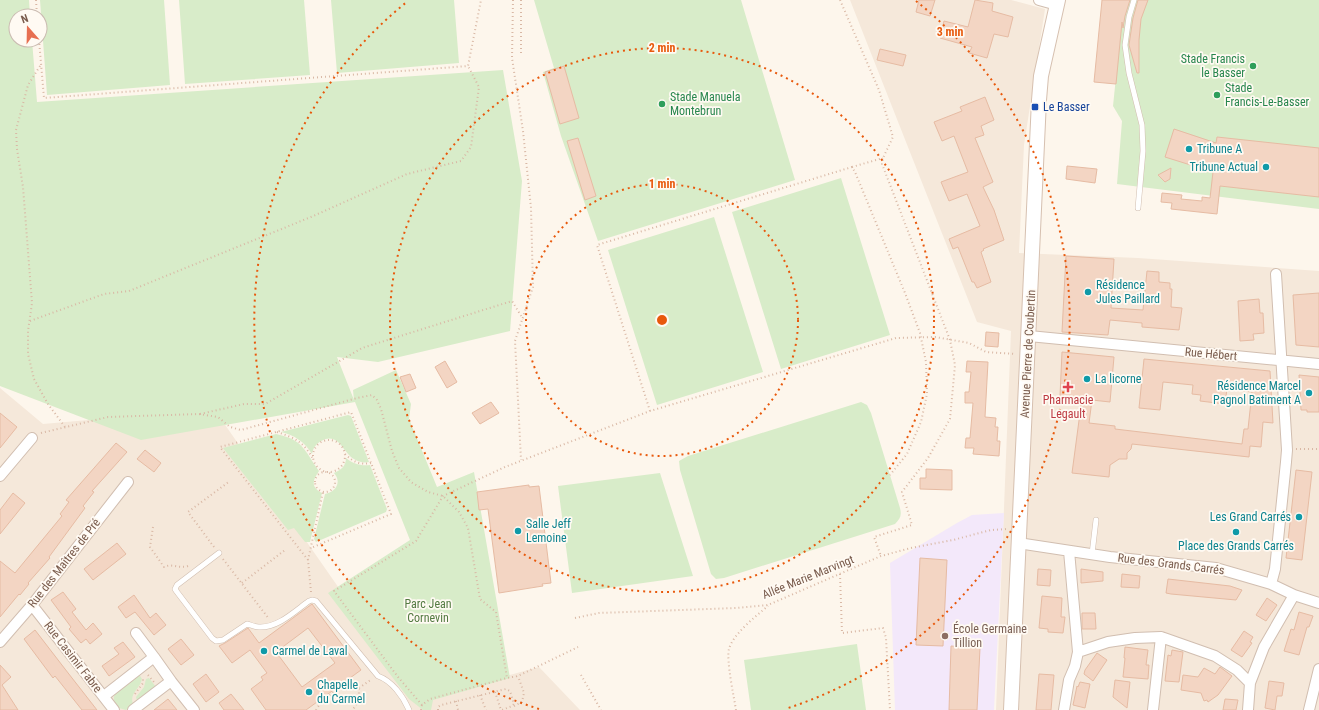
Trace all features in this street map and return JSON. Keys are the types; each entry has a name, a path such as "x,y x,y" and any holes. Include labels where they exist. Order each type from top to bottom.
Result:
{"street":[{"path":"1040,0 1058,2"},
{"name":"Avenue Pierre de Coubertin","path":"1011,710 1018,543 1030,336 1039,100 1041,76 1058,2"},
{"path":"1271,584 1275,569 1286,462 1282,360 1276,274"},
{"name":"Rue Hébert","path":"1030,336 1319,364"},
{"path":"0,476 32,438"},
{"name":"Rue des Maîtres de Pré","path":"0,642 32,604 128,482"},
{"name":"Rue des Grands Carrés","path":"1018,543 1092,554 1216,568 1271,584 1294,595 1319,603"},
{"path":"1064,710 1070,680 1078,652 1069,551"},
{"path":"1248,710 1250,683 1264,647 1294,595"},
{"name":"Rue Casimir Fabre","path":"32,604 114,710"},
{"path":"136,633 194,710"},
{"path":"1078,652 1108,642 1135,638 1161,637 1215,656 1237,670 1250,683"},
{"path":"1153,710 1161,637"},
{"path":"104,696 139,672 154,657"},
{"path":"1309,710 1319,669"},
{"path":"135,708 171,681"}],"lane":[{"path":"1134,0 1129,17 1125,45 1129,73 1142,125 1143,151 1138,208"},
{"path":"1092,554 1096,520"},
{"path":"219,553 177,585 175,589 212,638 216,641 223,640 247,624 258,627 273,625 280,622 312,600 316,601 378,676 387,679 405,702 409,710"}],"path":[{"path":"30,321 104,294 129,291 311,217 407,174 461,161 471,148 479,87 468,66 481,0"},
{"path":"512,0 512,58 523,131 531,208 533,279 533,287 515,341 521,460"},
{"path":"521,0 521,55"},
{"path":"840,0 879,90 893,137 883,158 882,164 950,340 956,365 950,419 928,458 902,492 912,525 874,537 881,556"},
{"path":"40,48 44,98 468,66"},
{"path":"41,65 28,85 16,130 17,149 23,187 32,303 28,354 34,379 48,404 65,427"},
{"path":"650,411 597,245 883,158"},
{"path":"852,167 888,251 920,337 926,362 927,394 921,422 907,454 890,475"},
{"path":"32,438 43,432 108,417 199,414 244,404 265,404 362,348 512,301 523,319"},
{"path":"422,705 398,677 334,591 416,541 443,496 521,460 650,411 896,338 920,337 950,340 969,343 986,352 1028,355"},
{"path":"199,414 218,417 230,427 241,430 372,395 377,400 381,409 392,451 399,468 411,482 428,492 443,496 459,512 468,528 480,599 496,612 507,678"},
{"path":"308,560 220,447 351,412 391,514 311,548"},
{"path":"276,432 297,439 304,446 317,467 322,471 327,472 333,474 336,478 336,484 329,492 324,492 318,490 315,485 315,479 318,474 323,472 327,472 336,471 344,460 344,453"},
{"path":"314,460 313,454 316,447 322,442 328,441 336,442 341,446 344,453 353,462 360,464 371,463"},
{"path":"1286,450 1305,448 1319,449"},
{"path":"312,600 308,560 324,492"},
{"path":"153,527 150,547 164,567 170,564 178,567 184,567 192,564"},
{"name":"Allée Marie Marvingt","path":"575,618 599,613 736,608 768,605 881,556 991,530 1019,529"},
{"path":"242,583 285,550"},
{"path":"840,574 842,633 883,628 886,638 890,710"},
{"path":"736,710 729,649 740,633 768,605"},
{"path":"421,710 422,705 430,700 518,676 578,647"},
{"path":"139,672 149,675 159,690"},
{"path":"135,708 134,698 143,683 143,679 139,672"},
{"path":"581,675 601,710"},
{"path":"359,689 378,676"},
{"path":"494,692 501,710 522,702 524,693 518,676"},
{"path":"316,710 326,699 348,683 353,682 359,689 359,696 356,706 352,710"},
{"path":"438,710 438,707 441,705 508,689 514,701 512,706"},
{"path":"480,695 486,710"},
{"path":"456,701 458,710"}],"shaded area":[{"path":"850,0 1011,0 1045,9 1024,145 1019,253 1138,258 1319,271 1319,710 996,710 1011,331 977,322"},
{"path":"0,388 43,424 214,409 417,700 539,667 580,710 0,710"},
{"name":"École Germaine Tillion","path":"1004,513 994,710 895,710 890,563 972,515"}],"green space":[{"name":"Parc Jean Cornevin","path":"0,0 29,0 30,8 8,8 8,48 33,48 37,102 503,70 522,181 510,331 378,362 337,357 354,400 353,390 396,370 411,404 409,419 437,487 474,472 510,678 433,700 431,710 423,710 409,699 328,593 410,540 355,402 141,440 0,386"},
{"path":"40,0 164,0 170,85 47,95 44,48 48,48 48,8 41,8"},
{"path":"179,0 304,0 310,75 185,84"},
{"path":"331,0 454,0 459,63 337,73"},
{"name":"Stade Manuela Montebrun","path":"534,0 741,0 795,180 598,241 561,136 543,72 554,68"},
{"name":"Stade Francis-Le-Basser","path":"1124,0 1319,0 1319,209 1117,184 1122,121 1113,106"},
{"path":"841,178 890,335 781,369 732,212"},
{"path":"714,217 763,372 657,405 608,250"},
{"path":"861,402 867,405 871,413 901,511 898,521 895,524 724,578 716,579 711,574 680,470 679,461 688,456"},
{"path":"348,415 351,416 369,462 361,462 356,460 350,456 340,444 332,439 319,442 314,448 312,454 299,440 281,432"},
{"path":"276,434 285,436 298,443 319,471 314,481 314,486 322,493 310,542 305,542 294,528 288,530 223,448"},
{"path":"346,458 357,464 370,465 387,509 386,512 316,542 314,539 325,494 335,489 337,486 338,480 334,473 343,467"},
{"path":"660,473 693,576 572,593 558,486"},
{"path":"857,644 866,710 751,710 744,660"},
{"path":"139,674 142,679 132,697 133,704 126,710 119,708 114,700 115,694"},
{"path":"149,678 156,687 137,701 136,697 144,687 146,679"}],"building":[{"path":"919,0 935,0 930,16 916,12"},
{"path":"975,0 993,3 992,11 1013,17 1008,37 994,34 987,58 969,53 972,47 940,38 944,21 968,27"},
{"path":"1102,0 1130,0 1123,28 1122,22 1116,84 1094,82"},
{"path":"1138,0 1148,0 1141,19 1139,40 1139,73 1137,73 1129,45 1133,18"},
{"path":"880,49 906,55 903,66 877,60"},
{"path":"564,66 579,118 560,124 545,72"},
{"path":"985,97 994,120 981,126 984,135 975,138 993,182 983,187 994,210 1004,240 983,249 984,250 981,252 991,282 977,288 974,282 972,282 958,247 953,249 949,239 980,226 967,194 949,201 941,182 968,172 954,136 942,141 934,122 962,111 960,107"},
{"name":"Tribune Actual","path":"1174,129 1216,143 1217,137 1319,148 1319,197 1220,186 1217,214 1171,209 1172,203 1161,202 1162,193 1182,195 1181,199 1202,201 1202,197 1210,198 1213,172 1165,157"},
{"path":"578,138 596,196 585,200 567,141"},
{"path":"1067,166 1097,169 1095,183 1066,179"},
{"path":"1171,168 1170,179 1165,182 1158,175"},
{"name":"Résidence Jules Paillard","path":"1066,256 1114,259 1111,308 1143,310 1147,271 1159,272 1159,282 1170,283 1170,289 1172,289 1171,307 1182,308 1179,330 1142,327 1142,323 1110,320 1108,335 1062,332"},
{"path":"1319,293 1319,347 1296,345 1293,295"},
{"path":"1259,299 1260,313 1263,313 1264,333 1253,334 1254,340 1240,341 1238,301"},
{"path":"986,332 999,333 998,347 985,346"},
{"path":"1062,352 1114,357 1110,402 1092,400 1089,423 1115,426 1115,429 1242,444 1244,429 1248,429 1252,392 1227,389 1225,404 1200,401 1201,395 1192,394 1193,385 1163,382 1160,410 1139,408 1144,359 1270,371 1273,423 1263,422 1261,447 1250,446 1249,457 1132,444 1131,449 1127,453 1127,459 1119,459 1110,465 1109,477 1072,473 1082,398 1060,396"},
{"path":"445,361 457,382 447,388 435,367"},
{"path":"967,361 988,362 985,417 996,418 995,427 998,427 997,441 1000,441 999,456 973,454 974,448 965,448 966,438 970,438 973,403 965,403 965,392 969,392 971,372 966,372"},
{"path":"410,374 416,388 406,392 400,377"},
{"name":"Résidence Marcel Pagnol Batiment A","path":"1299,375 1319,377 1319,412 1307,412 1307,410 1301,410"},
{"path":"491,402 499,413 480,424 472,413"},
{"path":"0,413 17,427 0,448"},
{"path":"116,443 127,452 92,491 94,492 83,506 85,508 49,557 50,558 0,617 0,561 15,573 62,516 60,514 69,502 66,500"},
{"path":"145,450 161,463 154,472 137,459"},
{"path":"926,469 952,470 952,490 920,489 920,478 926,478"},
{"name":"Les Grand Carrés","path":"1296,470 1312,472 1302,560 1286,558"},
{"name":"Salle Jeff Lemoine","path":"529,485 529,487 539,486 551,583 542,584 543,586 499,593 488,509 479,510 477,492"},
{"path":"13,493 25,503 0,534 0,510"},
{"path":"117,543 126,554 93,580 84,569"},
{"path":"920,558 947,560 943,646 916,645"},
{"path":"1038,569 1051,570 1050,586 1037,585"},
{"path":"1081,569 1103,572 1103,581 1081,583"},
{"path":"1122,574 1140,576 1139,588 1121,587"},
{"path":"1168,579 1230,586 1242,590 1236,600 1171,594 1166,593"},
{"path":"63,592 76,609 72,612 86,630 93,623 102,634 90,644 86,639 81,643 69,629 71,627 51,600"},
{"path":"134,595 150,618 156,613 166,625 154,635 135,612 126,618 118,607"},
{"path":"1042,596 1062,598 1061,617 1065,617 1063,633 1048,632 1048,629 1039,628"},
{"path":"1267,598 1277,605 1266,621 1256,615"},
{"name":"Carmel de Laval","path":"312,604 361,670 306,710 266,710 251,689 263,680 261,677 267,673 250,650 232,663 219,646 248,628 259,643","holes":["308,628 335,663 302,687 276,652"]},
{"path":"1299,612 1313,616 1309,627 1307,627 1299,655 1284,651 1291,629 1294,630"},
{"path":"1082,613 1095,613 1096,629 1082,629"},
{"path":"35,630 97,710 82,710 55,676 53,678 24,639"},
{"path":"1244,631 1253,637 1250,642 1252,643 1242,657 1231,650"},
{"path":"181,639 194,655 181,665 168,649"},
{"path":"123,642 135,657 109,676 102,666 119,654 114,648"},
{"path":"951,646 980,648 977,710 949,710"},
{"path":"1125,647 1148,650 1146,665 1149,665 1148,679 1123,677"},
{"path":"1172,650 1183,652 1179,682 1165,681 1168,655 1171,656"},
{"path":"1097,653 1107,660 1093,681 1084,674 1085,670"},
{"path":"0,665 11,677 2,685 18,710 0,710"},
{"path":"1220,667 1232,676 1218,695 1208,702 1207,700 1204,701 1201,693 1181,690 1183,675 1198,677 1204,668 1215,674"},
{"path":"206,674 219,692 206,702 193,684"},
{"path":"1039,674 1054,675 1051,710 1036,710"},
{"path":"1115,680 1130,682 1127,708 1113,697"},
{"path":"1269,681 1284,683 1282,696 1277,696 1275,710 1265,708"},
{"path":"1080,682 1090,684 1085,708 1073,705 1077,686 1078,687"},
{"path":"231,694 244,710 224,710 219,703"},
{"path":"168,699 177,710 154,710"},
{"path":"1225,699 1238,700 1236,710 1223,710"}],"place":[{"name":"Stade Francis le Basser","path":"1253,66"},
{"name":"Stade Francis-Le-Basser","path":"1217,95"},
{"name":"Stade Manuela Montebrun","path":"662,104"},
{"name":"Le Basser","path":"1035,107"},
{"name":"Tribune A","path":"1189,149"},
{"name":"Tribune Actual","path":"1266,167"},
{"name":"Résidence Jules Paillard","path":"1088,292"},
{"name":"La licorne","path":"1087,379"},
{"name":"Pharmacie Legault","path":"1068,387"},
{"name":"Résidence Marcel Pagnol Batiment A","path":"1309,393"},
{"name":"Les Grand Carrés","path":"1299,517"},
{"name":"Salle Jeff Lemoine","path":"518,531"},
{"name":"Place des Grands Carrés","path":"1236,532"},
{"name":"École Germaine Tillion","path":"945,636"},
{"name":"Carmel de Laval","path":"264,651"},
{"name":"Chapelle du Carmel","path":"309,692"}]}
